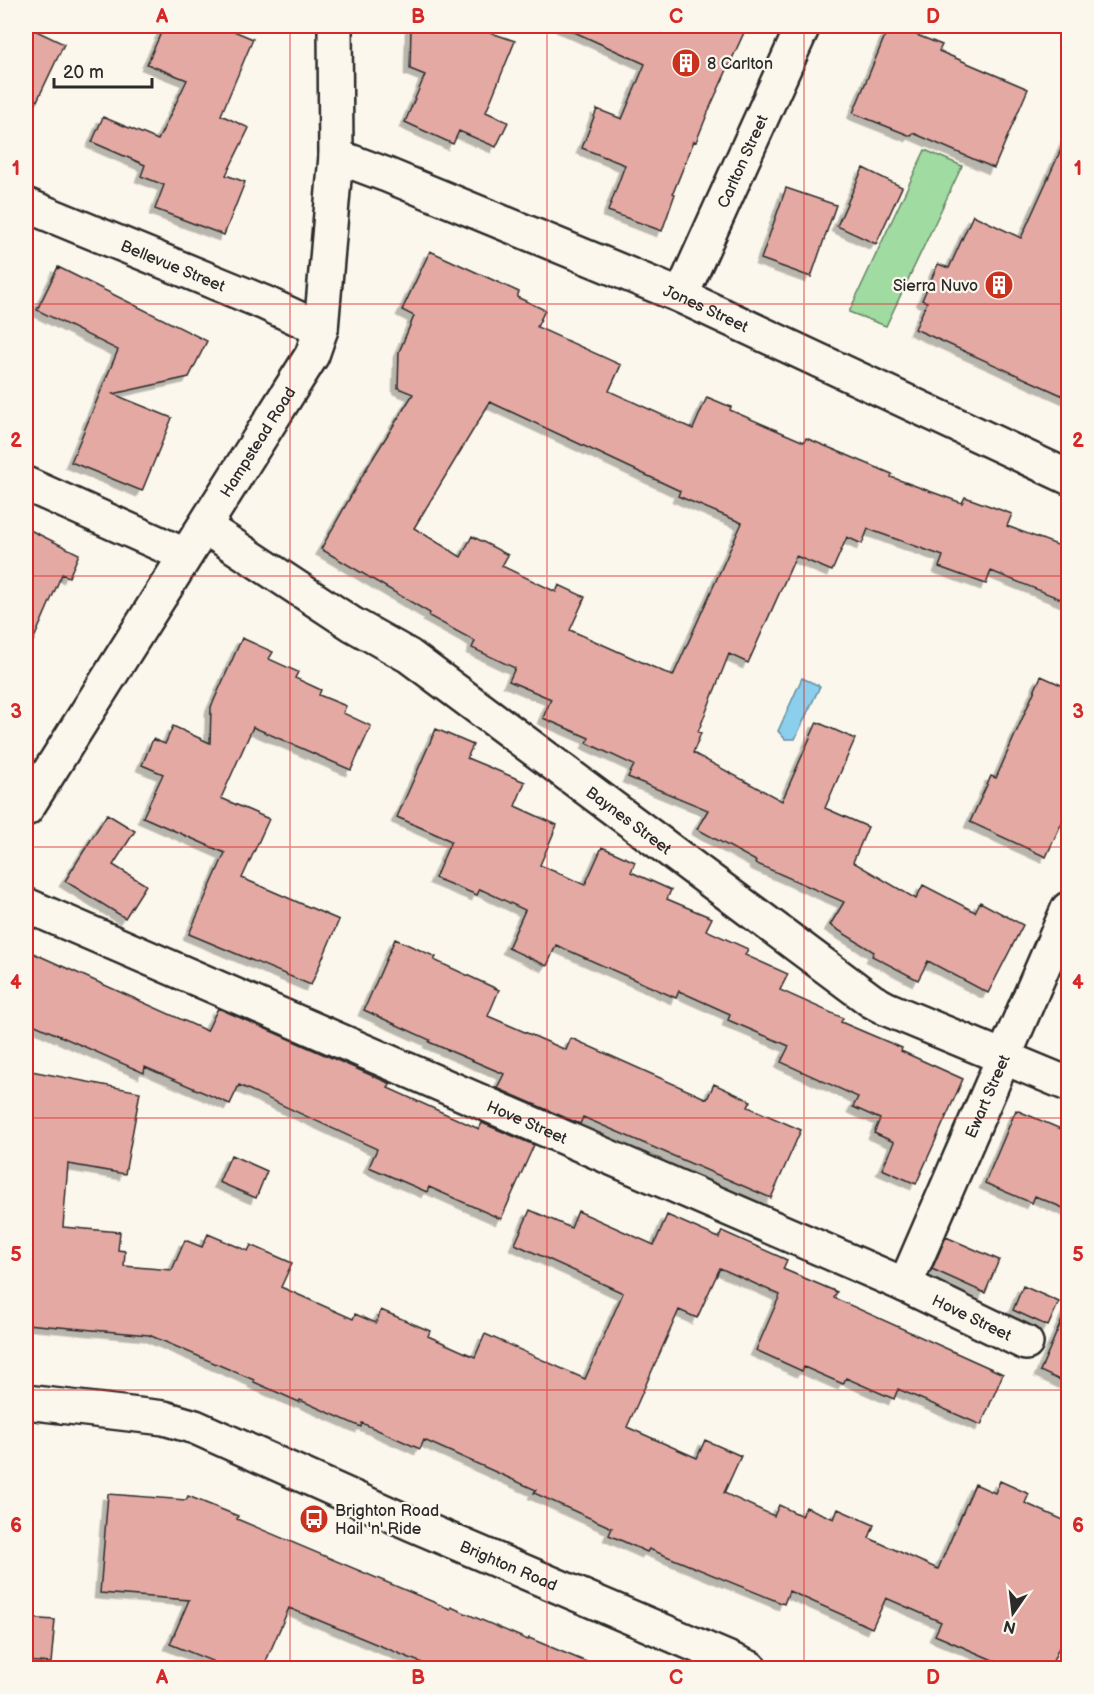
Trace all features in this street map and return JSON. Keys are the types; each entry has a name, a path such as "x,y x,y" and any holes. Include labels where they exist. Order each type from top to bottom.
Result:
{"street":[{"name":"Hampstead Road","path":"30,792 205,527 312,355 321,328 336,156 335,26"},
{"name":"Carlton Street","path":"681,296 803,26"},
{"name":"Jones Street","path":"336,156 681,296 1068,477"},
{"name":"Bellevue Street","path":"26,205 321,328"},
{"path":"26,484 185,555"},
{"name":"Baynes Street","path":"205,527 351,624 409,656 872,1001 886,1010 1068,1084"},
{"name":"Hove Street","path":"26,905 905,1285 1026,1343"},
{"name":"Ewart Street","path":"905,1285 1068,909"},
{"name":"Brighton Road","path":"26,1402 164,1418 195,1427 422,1528 750,1668"}],"green space":[{"path":"925,150 962,166 886,326 849,312"}],"water":[{"path":"802,678 820,686 795,739 785,739 778,731"}],"building":[{"path":"26,26 64,44 26,124"},
{"path":"164,26 222,26 253,39 221,115 249,128 226,175 245,182 224,235 155,209 164,185 141,176 145,165 92,142 103,117 158,140 187,80 147,64"},
{"path":"411,26 471,26 515,41 486,112 508,122 496,147 459,131 453,144 405,122 425,75 410,69"},
{"path":"561,26 747,26 696,142 694,141 673,193 675,194 662,231 608,211 625,165 582,148 597,109 622,119 645,64"},
{"path":"889,26 942,45 939,51 1028,89 994,168 913,133 911,136 853,113"},
{"name":"Sierra Nuvo","path":"1068,134 1068,398 915,329 927,302 922,300 938,264 949,268 973,215 1021,238"},
{"path":"863,168 902,187 876,244 837,226"},
{"path":"786,188 836,205 811,277 761,259"},
{"path":"430,251 519,292 517,297 545,310 537,327 621,365 609,391 693,429 707,397 731,407 730,410 804,442 806,438 892,474 891,477 962,503 965,497 1012,514 1007,526 1068,549 1068,602 991,571 986,584 939,567 943,556 868,529 862,544 847,537 832,571 796,556 748,663 729,654 698,732 701,733 693,753 782,801 817,722 855,739 825,808 868,827 853,862 916,899 923,885 975,912 980,902 1023,925 988,993 928,961 918,980 872,956 874,952 830,925 844,902 755,863 756,861 697,829 708,810 628,777 634,765 587,743 589,738 543,718 551,699 509,681 515,668 472,648 475,641 429,616 430,613 321,549 365,471 413,394 398,388 399,352 414,316 402,310","holes":["490,402 680,491 678,496 742,523 673,676 570,630 585,597 559,585 556,592 502,566 508,555 472,536 461,557 414,528"]},
{"path":"58,267 207,341 189,377 113,394 172,418 142,491 71,462 118,350 37,310"},
{"path":"26,528 79,554 69,577 62,574 26,657"},
{"path":"242,638 273,652 269,659 298,672 295,678 321,690 319,695 346,706 343,713 371,726 351,770 253,727 221,798 269,819 242,878 339,920 311,985 189,934 225,853 143,817 163,774 142,765 153,739 165,744 173,726 210,743 211,707"},
{"path":"1041,676 1068,688 1068,809 1046,857 970,822 991,776 996,778"},
{"path":"436,729 473,745 467,758 525,782 515,806 557,825 540,865 585,885 602,847 635,862 631,872 671,890 667,899 712,918 706,930 748,949 745,955 788,974 780,990 843,1018 841,1022 902,1048 901,1051 963,1079 916,1184 882,1169 894,1142 874,1133 880,1119 853,1107 858,1097 781,1062 789,1046 728,1020 730,1014 679,991 676,998 556,945 547,966 508,948 525,910 480,889 477,895 435,878 451,841 397,817"},
{"path":"107,814 135,831 113,865 146,885 125,918 65,881"},
{"path":"395,939 436,957 434,960 499,990 488,1016 566,1050 571,1038 707,1099 714,1084 751,1101 748,1107 801,1130 771,1198 583,1117 580,1124 497,1088 504,1074 429,1042 430,1040 364,1010"},
{"path":"33,953 207,1031 218,1008 391,1084 388,1088 479,1129 482,1123 534,1145 501,1219 429,1187 427,1192 369,1167 377,1149 239,1085 230,1104 145,1067 144,1073 26,1021 26,971"},
{"path":"26,1070 140,1092 125,1174 68,1164 63,1227 120,1232 118,1250 125,1251 124,1266 172,1270 185,1240 202,1247 208,1234 248,1251 251,1245 292,1263 281,1287 353,1319 355,1314 376,1323 381,1310 430,1331 428,1336 475,1357 485,1334 585,1379 623,1293 515,1244 530,1210 571,1228 578,1211 654,1245 667,1215 719,1238 722,1231 787,1260 783,1269 837,1292 834,1298 1003,1374 981,1425 898,1389 894,1399 846,1378 843,1384 804,1367 802,1371 756,1350 780,1295 720,1268 697,1318 679,1310 627,1427 697,1458 705,1440 741,1456 724,1493 774,1516 779,1505 802,1516 806,1507 834,1519 838,1509 874,1525 869,1538 938,1569 975,1484 995,1493 1000,1481 1029,1494 1025,1503 1068,1522 1068,1627 1050,1668 992,1668 995,1661 935,1635 941,1622 886,1598 872,1628 789,1591 784,1604 649,1549 647,1552 609,1535 612,1528 534,1493 536,1490 424,1440 420,1449 362,1423 361,1427 149,1335 26,1324"},
{"path":"1016,1110 1068,1132 1068,1210 1035,1196 1032,1203 985,1183"},
{"path":"231,1155 267,1171 256,1198 219,1182"},
{"path":"946,1237 999,1260 985,1293 932,1269"},
{"path":"1023,1286 1059,1302 1048,1326 1013,1310"},
{"path":"1068,1306 1068,1384 1040,1371"},
{"path":"108,1494 186,1500 188,1496 450,1609 451,1607 601,1668 434,1668 289,1608 263,1668 208,1668 212,1661 170,1644 189,1600 100,1593"},
{"path":"26,1618 55,1620 51,1663 26,1661"}],"place":[{"name":"8 Carlton","path":"686,63"},
{"name":"Sierra Nuvo","path":"999,285"},
{"name":"Brighton Road Hail 'n' Ride","path":"314,1519"}]}
